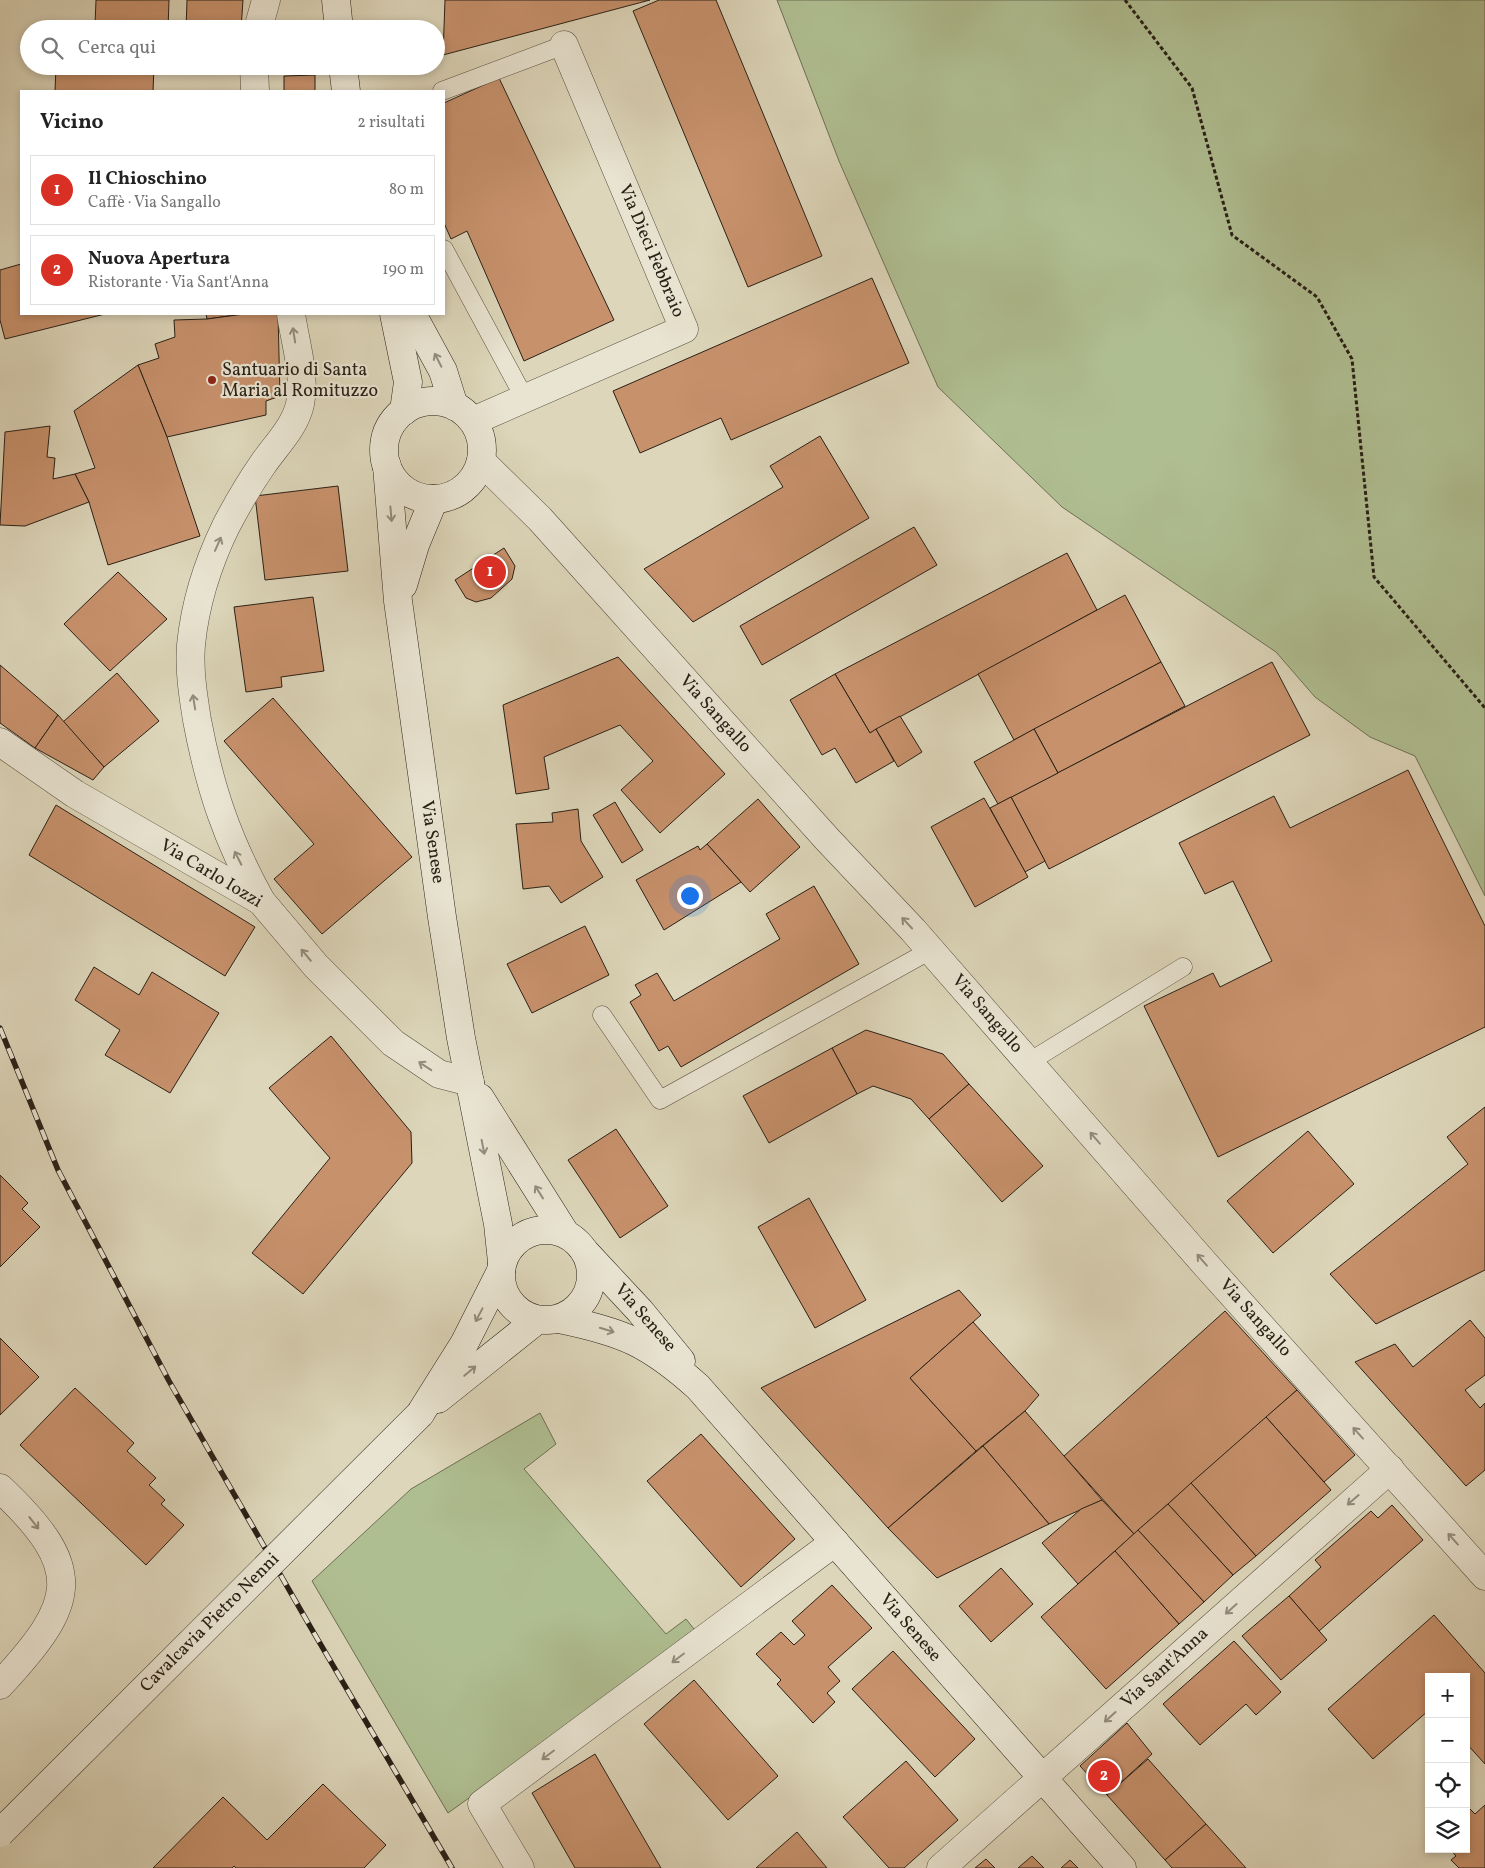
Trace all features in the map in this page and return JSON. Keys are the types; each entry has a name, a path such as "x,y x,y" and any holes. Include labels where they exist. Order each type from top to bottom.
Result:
{"street":[{"path":"260,20 266,0"},
{"path":"336,0 338,20"},
{"name":"Via Dieci Febbraio","path":"464,414 525,398 684,329 564,45"},
{"path":"254,75 255,90"},
{"path":"344,75 346,90"},
{"path":"261,901 233,847 210,780 194,701 190,672 191,646 196,611 212,557 240,499 294,422 300,404 302,387 291,315"},
{"path":"394,315 408,382 404,411"},
{"path":"387,466 394,480 405,490 419,497 434,499 450,496 463,488 474,476 481,461 482,447 444,371 413,315"},
{"name":"Via Senese","path":"464,414 442,402 429,401 415,404 404,411 393,422 386,436 384,451 387,466 398,601 450,969 498,1224 502,1266"},
{"name":"Via Sangallo","path":"481,461 545,524 820,831 931,950 1205,1264 1485,1576"},
{"name":"Via Senese","path":"398,601 410,560 434,499"},
{"name":"Via Carlo Iozzi","path":"0,742 75,794 261,901 316,966 393,1043 439,1074 451,1079 470,1082"},
{"name":"Via Senese","path":"470,1082 565,1233"},
{"path":"550,1229 565,1233 578,1241 586,1253 592,1272 588,1292 582,1304 572,1313 548,1319 525,1315 506,1297 502,1284 502,1266 510,1248 520,1237 534,1231 550,1229"},
{"name":"Via Senese","path":"586,1253 660,1334 698,1387 1122,1868"},
{"name":"Cavalcavia Pietro Nenni","path":"420,1414 464,1344 502,1266"},
{"name":"Via Senese","path":"548,1319 600,1328 630,1338 667,1361 698,1387"},
{"name":"Cavalcavia Pietro Nenni","path":"0,1833 420,1414 548,1319"},
{"name":"Via Sant'Anna","path":"941,1868 1390,1469"},
{"path":"0,1488 26,1514 47,1541 57,1562 62,1595 57,1612 47,1630 34,1648 0,1685"},
{"path":"520,1868 482,1804 834,1542"}],"lane":[{"path":"445,90 564,45"},
{"path":"445,251 525,398"},
{"path":"602,1015 660,1100 931,950"},
{"path":"1029,1062 1183,967"}],"path":[{"path":"1125,0 1192,88 1232,235 1317,297 1352,359 1374,577 1485,708"}],"green space":[{"path":"777,0 1485,0 1485,896 1415,756 1370,737 1315,697 1276,652 1062,507 938,387 839,161"},
{"path":"540,1413 556,1444 524,1469 666,1634 686,1619 698,1634 448,1813 312,1581 411,1489"}],"building":[{"path":"96,0 169,0 168,20 95,20"},
{"path":"187,0 243,0 242,20 186,20"},
{"path":"445,0 650,0 445,54"},
{"path":"659,0 716,0 822,256 748,287 633,11"},
{"path":"56,75 154,75 153,90 55,90"},
{"path":"315,75 315,90 284,90 284,76"},
{"path":"499,78 614,320 524,361 467,231 451,239 445,225 445,103"},
{"path":"20,264 20,315 101,315 5,339 0,320 0,270"},
{"path":"872,278 909,363 731,440 721,418 640,453 613,391"},
{"path":"206,315 237,315 207,319"},
{"name":"Santuario di Santa Maria al Romituzzo","path":"237,315 278,315 280,396 266,401 266,415 167,437 138,365 159,358 155,344 175,337 174,320 207,319"},
{"path":"138,365 167,437 200,536 108,565 89,502 75,474 95,468 74,411"},
{"path":"50,426 47,457 55,458 53,479 75,474 89,502 25,526 0,525 5,432"},
{"path":"820,436 869,518 693,622 644,569 783,487 770,466"},
{"path":"338,486 348,571 265,580 255,496"},
{"path":"914,527 937,565 762,665 740,626"},
{"path":"504,548 515,566 512,579 491,598 476,602 466,598 455,580"},
{"path":"1067,553 1097,610 870,733 835,674"},
{"path":"118,572 167,619 110,671 64,624"},
{"path":"1125,595 1161,662 1014,740 978,674"},
{"path":"313,597 324,671 281,677 282,687 246,692 234,607"},
{"path":"618,657 725,774 660,833 621,790 653,761 620,725 544,757 549,789 516,794 503,705"},
{"path":"1161,662 1185,706 1058,773 1034,729"},
{"path":"1272,662 1310,735 1049,869 1011,797"},
{"path":"0,665 58,715 35,748 0,723"},
{"path":"117,673 159,721 104,767 63,722"},
{"path":"835,674 870,733 876,729 894,761 856,783 835,748 822,755 790,700"},
{"path":"273,698 412,857 322,934 274,879 314,844 224,741"},
{"path":"58,715 104,767 93,780 35,748"},
{"path":"900,716 922,752 898,767 876,729"},
{"path":"1034,729 1058,773 998,804 974,762"},
{"path":"1408,770 1485,926 1485,1027 1218,1157 1144,1006 1213,973 1220,987 1272,961 1233,881 1205,894 1179,843 1274,796 1290,828"},
{"path":"1011,797 1045,861 1025,872 990,808"},
{"path":"984,798 1028,877 975,907 931,827"},
{"path":"758,799 800,847 750,892 707,844"},
{"path":"615,802 643,850 622,863 593,815"},
{"path":"56,805 255,927 225,976 29,855"},
{"path":"578,809 581,841 603,877 561,903 549,886 523,889 516,824 553,822 552,813"},
{"path":"707,844 741,882 664,930 636,880 698,846 700,850"},
{"path":"814,886 859,964 681,1067 668,1046 659,1051 630,1002 641,995 635,985 657,973 674,1001 780,939 766,914"},
{"path":"585,926 609,975 532,1013 507,964"},
{"path":"94,967 139,995 152,972 219,1013 170,1093 105,1055 120,1030 75,1000"},
{"path":"866,1030 943,1054 969,1084 929,1119 911,1099 873,1086 857,1094 832,1048"},
{"path":"331,1036 411,1132 412,1163 303,1294 252,1253 330,1158 269,1088"},
{"path":"832,1048 857,1094 769,1143 743,1096"},
{"path":"969,1084 1043,1166 1002,1202 929,1119"},
{"path":"1485,1107 1485,1270 1376,1324 1330,1274 1468,1164 1447,1137"},
{"path":"616,1129 668,1206 620,1238 568,1160"},
{"path":"1308,1131 1354,1184 1273,1253 1227,1201"},
{"path":"0,1175 28,1203 22,1209 40,1227 0,1267"},
{"path":"809,1198 866,1300 815,1328 758,1227"},
{"path":"959,1290 981,1315 910,1378 976,1451 888,1528 761,1388"},
{"path":"1225,1311 1297,1390 1134,1534 1064,1456"},
{"path":"1470,1320 1485,1338 1485,1375 1465,1390 1480,1408 1485,1403 1485,1470 1466,1486 1355,1362 1395,1344 1413,1367"},
{"path":"973,1322 1039,1395 1025,1411 976,1451 910,1378"},
{"path":"0,1338 39,1377 0,1415"},
{"path":"75,1388 134,1443 127,1451 156,1478 149,1485 165,1500 161,1504 184,1525 146,1565 20,1445"},
{"path":"1297,1390 1355,1455 1324,1482 1266,1417"},
{"path":"1025,1411 1102,1500 1049,1524 983,1446"},
{"path":"1266,1417 1331,1490 1256,1556 1191,1483"},
{"path":"701,1434 795,1539 741,1587 647,1481"},
{"path":"983,1446 1049,1524 937,1578 888,1528"},
{"path":"1191,1483 1256,1556 1233,1575 1168,1504"},
{"path":"1102,1500 1134,1534 1078,1584 1042,1543 1081,1509"},
{"path":"1168,1504 1233,1575 1204,1602 1138,1530"},
{"path":"1392,1505 1423,1540 1319,1631 1289,1596 1321,1567 1315,1560 1371,1511 1378,1518"},
{"path":"1138,1530 1204,1602 1179,1624 1115,1551"},
{"path":"1115,1551 1179,1624 1106,1689 1041,1617"},
{"path":"1001,1568 1033,1604 991,1642 959,1606"},
{"path":"832,1585 872,1628 828,1667 840,1681 827,1693 835,1702 813,1723 777,1684 781,1680 756,1654 781,1632 794,1645 805,1635 792,1621"},
{"path":"1289,1596 1327,1640 1281,1680 1242,1636"},
{"path":"1434,1615 1485,1673 1485,1764 1470,1747 1470,1673 1425,1673 1425,1714 1373,1759 1328,1709"},
{"path":"1234,1641 1281,1692 1256,1715 1246,1704 1200,1745 1163,1704"},
{"path":"893,1651 975,1739 935,1777 852,1689"},
{"path":"694,1680 778,1776 728,1820 644,1724"},
{"path":"1127,1723 1152,1754 1107,1795 1080,1766"},
{"path":"595,1754 661,1868 575,1868 532,1793"},
{"path":"1148,1759 1206,1824 1165,1860 1107,1795"},
{"path":"906,1761 958,1820 904,1868 889,1868 843,1817"},
{"path":"323,1784 386,1845 364,1868 236,1868 234,1866 232,1868 153,1868 223,1797 267,1840"},
{"path":"1485,1805 1485,1868 1459,1868 1451,1860 1456,1856 1453,1853 1470,1853 1470,1809 1475,1814"},
{"path":"1206,1824 1246,1868 1172,1868 1165,1860"},
{"path":"797,1832 827,1868 756,1868"},
{"path":"1032,1856 1044,1868 1018,1868"},
{"path":"986,1859 995,1868 975,1868"},
{"path":"1070,1860 1078,1868 1061,1868"}],"railway":[{"path":"0,1028 58,1170 169,1381 452,1868"}],"place":[{"name":"Santuario di Santa Maria al Romituzzo","path":"212,380"},
{"name":"Il Chioschino","path":"490,572"},
{"name":"Nuova Apertura","path":"1104,1776"}]}
